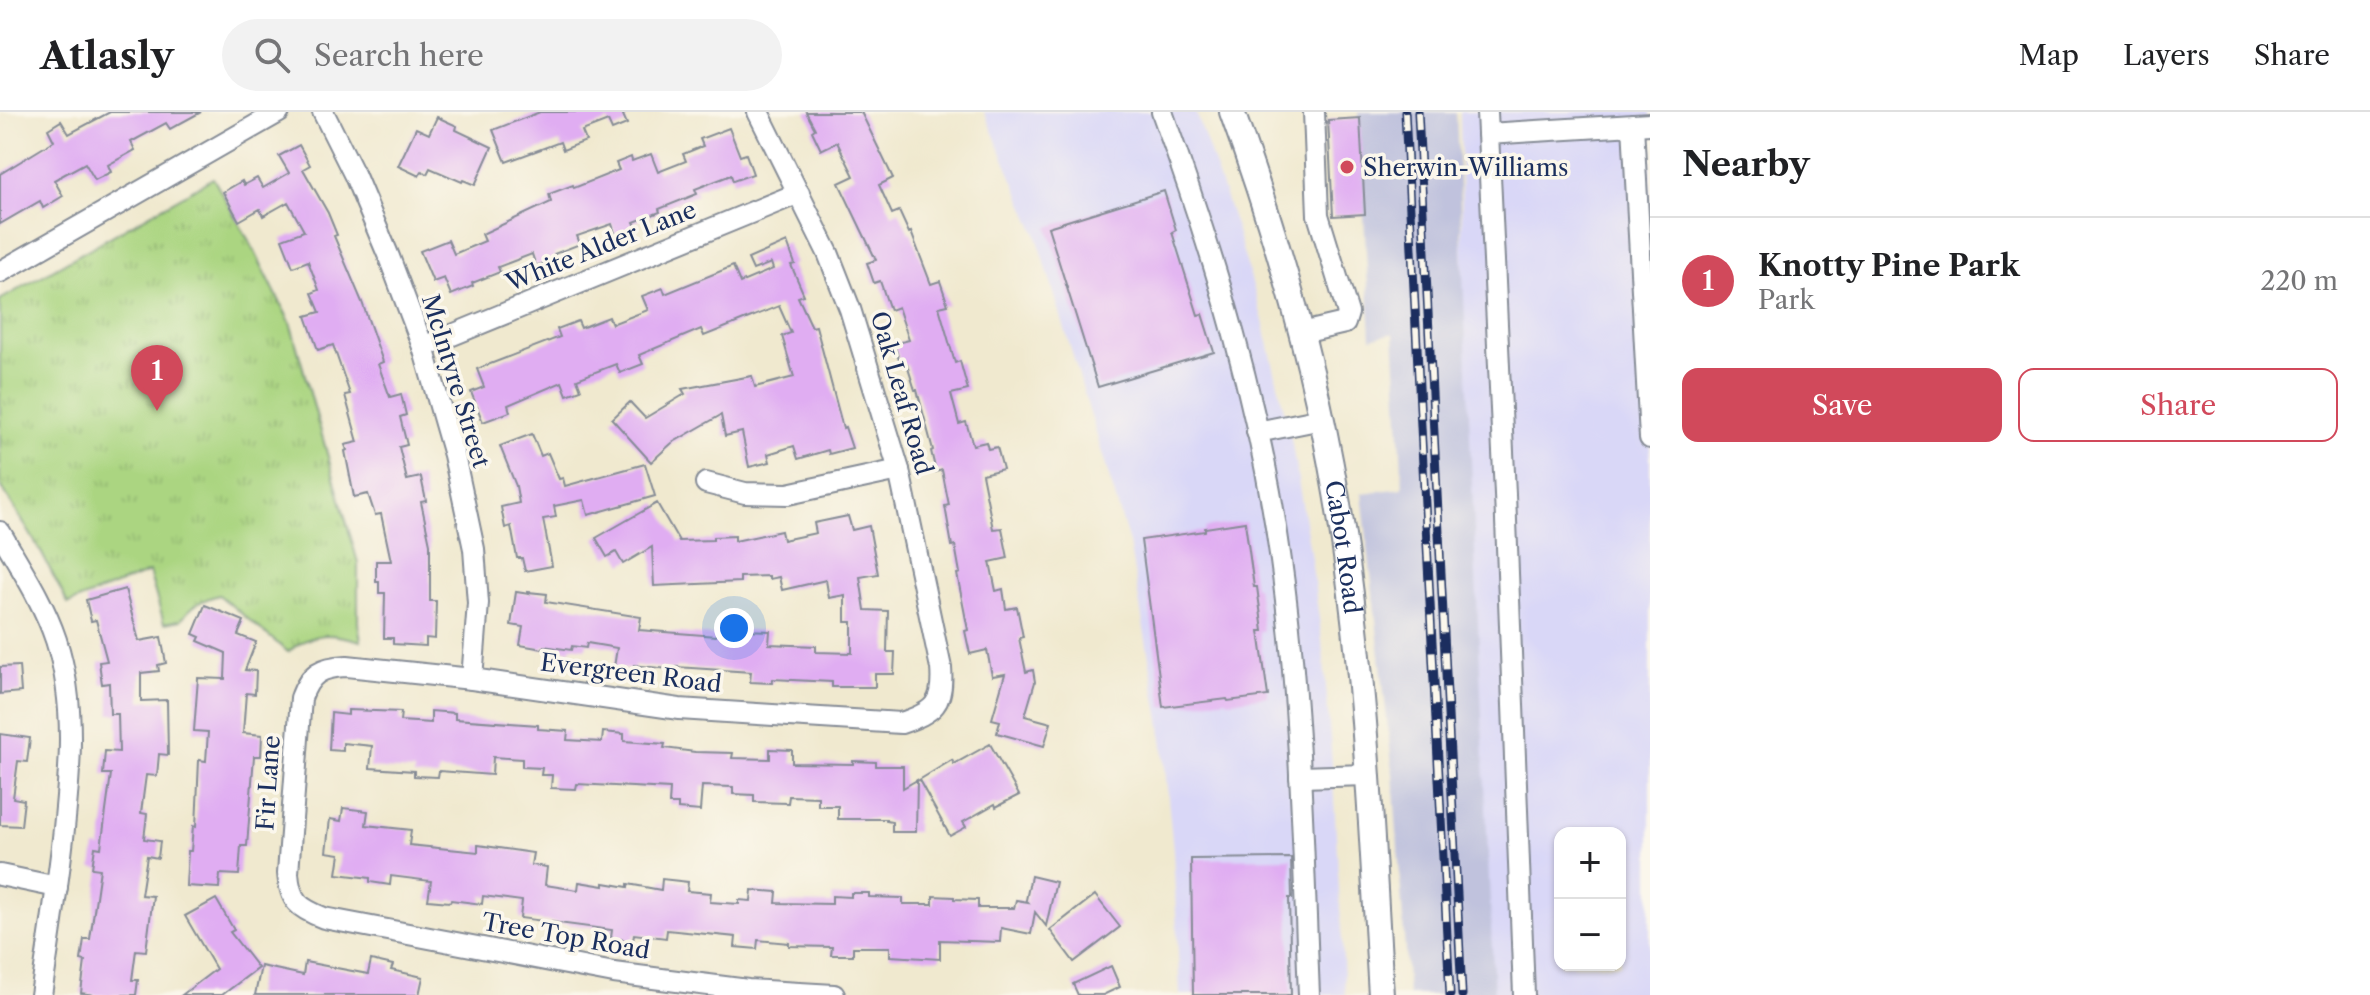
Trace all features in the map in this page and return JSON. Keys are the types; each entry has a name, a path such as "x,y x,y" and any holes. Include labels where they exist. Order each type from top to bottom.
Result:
{"main road":[{"name":"Cabot Road","path":"1232,112 1252,167 1302,333 1336,492 1354,619 1381,995"}],"street":[{"path":"0,272 279,112"},
{"name":"McIntyre Street","path":"323,112 355,176 423,347 454,455 474,549 478,603 472,679"},
{"name":"Oak Leaf Road","path":"758,112 828,253 850,309 899,470 941,668 942,686 937,705"},
{"path":"1162,112 1195,202 1225,301 1257,432 1281,559 1295,695 1309,995"},
{"path":"1302,333 1345,323 1348,313 1318,215 1314,112"},
{"path":"1487,112 1505,481 1524,995"},
{"path":"1488,134 1642,124 1650,438"},
{"name":"White Alder Lane","path":"423,347 799,193"},
{"path":"1257,432 1322,419"},
{"path":"706,483 745,493 788,494 899,470"},
{"path":"0,532 35,592 56,641 70,706 71,766 41,995"},
{"name":"Evergreen Road","path":"316,673 330,667 347,666 472,679 679,709 901,723 922,716 937,705"},
{"name":"Fir Lane","path":"294,901 288,873 301,698 306,684 316,673"},
{"path":"1300,777 1367,775"},
{"path":"0,875 57,887"},
{"name":"Tree Top Road","path":"294,901 324,918 614,973 748,992 834,995"}],"shaded area":[{"path":"984,112 1196,112 1236,228 1262,317 1291,439 1310,551 1323,649 1332,763 1345,995 1180,995 1173,850 1161,726 1129,543 1036,233"},
{"path":"1358,112 1456,112 1494,995 1408,995 1393,774 1362,493 1403,488 1394,333 1371,338"},
{"path":"1460,112 1650,112 1650,995 1481,995"}],"green space":[{"path":"213,178 290,322 358,563 361,641 323,635 306,640 288,652 219,595 197,604 181,620 164,623 149,572 68,604 0,484 0,300"}],"building":[{"path":"110,112 201,112 170,129 166,123 131,142 135,150 108,165 111,172 95,180 85,163 54,180 63,196 43,208 40,201 0,224 0,174 54,141 48,129 61,121 69,134"},
{"path":"540,112 627,112 623,115 627,124 612,130 608,121 582,131 586,141 563,150 560,142 506,162 493,130"},
{"path":"806,112 861,112 893,178 879,185 892,214 899,211 911,232 931,284 940,281 948,305 939,307 955,363 960,361 968,390 951,394 959,424 966,422 973,445 986,442 988,449 997,447 1003,469 982,474 993,529 1002,528 1008,558 990,562 996,591 1003,589 1006,609 1017,607 1026,672 1033,670 1035,682 1025,716 1051,723 1044,746 997,733 1000,721 992,719 1005,674 992,676 987,650 970,654 957,574 960,573 945,506 949,505 942,470 936,472 917,390 907,365 901,366 894,344 909,340 898,307 890,310 880,281 874,283 867,263 876,260 839,183 854,176 837,142 821,150"},
{"path":"437,117 492,147 475,185 430,168 427,174 422,171 419,176 398,166 416,128 429,134"},
{"name":"Sherwin-Williams","path":"1360,118 1365,214 1333,216 1328,120"},
{"path":"729,128 740,156 746,154 753,174 733,181 731,175 695,189 697,194 659,209 660,212 634,222 637,228 616,236 612,224 577,236 580,244 554,254 556,259 536,266 532,254 498,267 500,272 451,295 444,278 433,282 420,251 448,240 454,254 485,241 482,234 551,202 549,194 573,185 574,188 619,170 616,163 651,154 658,172 686,161 683,154 703,146 700,139"},
{"path":"299,145 310,165 303,169 328,213 337,235 334,236 362,302 383,362 378,364 390,397 401,394 406,415 400,417 407,445 399,447 407,480 421,477 426,501 421,502 430,544 430,601 436,601 435,639 426,638 426,646 393,644 393,638 384,638 385,593 379,593 376,561 391,561 381,514 375,515 368,494 354,497 345,451 345,445 358,442 345,395 350,394 333,345 318,350 306,316 320,312 312,293 319,290 308,261 293,267 282,239 304,231 288,202 263,216 260,209 239,221 223,192 242,181 244,185 257,178 263,188 289,173 279,156"},
{"path":"1164,191 1176,230 1172,232 1198,315 1202,314 1214,352 1098,387 1048,227"},
{"path":"787,242 795,264 791,265 804,295 798,297 812,327 816,326 843,428 852,448 829,454 828,450 798,459 794,446 768,454 770,462 749,467 742,432 725,436 721,415 672,443 651,462 612,419 630,402 645,418 685,394 682,389 752,376 755,387 794,377 782,336 791,333 779,306 704,336 701,329 639,355 643,364 620,373 616,364 577,379 581,390 567,395 562,382 508,405 510,412 483,422 471,392 484,387 477,369 560,337 557,329 578,321 581,328 609,317 612,324 648,310 642,296 663,288 665,294 733,266 740,283 773,269 771,263 753,270 748,259"},
{"path":"532,434 541,456 548,453 565,486 645,464 655,496 588,515 584,500 554,506 556,517 543,519 552,566 525,571 522,558 517,558 511,526 505,528 501,507 519,503 516,486 500,446"},
{"path":"657,503 679,541 735,536 735,541 781,531 783,540 816,533 814,523 848,516 852,530 869,526 878,574 860,577 865,610 888,611 887,652 895,652 894,674 875,674 875,687 832,687 832,682 773,679 772,683 750,682 751,672 677,667 677,670 634,665 634,670 614,667 617,648 587,643 586,648 572,646 571,650 520,645 523,627 511,625 516,592 528,592 547,594 546,602 641,617 639,630 716,636 717,629 770,631 769,644 816,646 816,652 852,653 852,622 845,622 845,595 829,598 826,580 782,590 779,577 769,579 769,576 740,577 740,582 654,586 652,547 623,564 616,552 607,557 596,538"},
{"path":"1245,522 1263,631 1259,631 1268,696 1163,707 1141,540"},
{"path":"125,589 139,641 161,637 166,663 158,665 159,671 141,673 141,701 167,700 168,755 159,754 157,776 146,775 141,813 147,814 144,839 160,841 158,858 147,856 141,895 153,896 146,951 136,950 132,980 138,980 136,995 94,995 81,993 85,961 81,960 84,939 90,939 100,869 92,868 95,847 101,848 111,774 103,774 105,751 119,752 118,714 110,714 109,683 102,684 99,662 107,661 96,620 91,621 86,600"},
{"path":"205,605 244,621 238,635 256,642 245,670 256,671 255,694 246,693 243,733 262,735 261,756 254,756 247,846 241,846 239,875 220,874 219,888 186,886 188,851 191,851 193,826 196,827 199,760 206,761 208,732 194,731 198,678 225,679 226,653 198,641 200,637 193,634"},
{"path":"19,666 21,692 0,694 0,667"},
{"path":"348,710 401,712 400,721 431,723 431,711 455,713 455,719 538,725 538,729 568,731 567,740 602,742 603,732 624,734 624,741 665,744 664,748 695,752 733,753 732,758 770,759 770,749 792,750 792,763 853,764 853,761 876,762 876,766 903,766 903,788 917,780 916,832 892,832 892,822 886,819 838,819 838,806 818,806 818,797 789,796 788,803 754,802 754,795 733,794 733,787 702,786 700,811 678,809 678,804 669,804 670,789 577,784 576,789 551,788 552,775 541,775 542,768 522,767 522,759 493,757 492,775 439,771 438,777 414,776 414,771 370,768 372,746 343,743 343,751 329,750 331,713 348,715"},
{"path":"0,734 30,738 27,762 18,761 13,798 24,800 21,826 0,825"},
{"path":"990,744 1019,795 963,822 966,827 950,836 919,780 952,760 954,764"},
{"path":"343,808 368,811 366,825 411,830 409,845 478,852 478,845 533,853 531,865 547,867 545,885 578,890 579,882 628,887 628,884 661,890 662,879 688,882 687,891 711,893 710,902 739,904 739,900 751,901 752,890 777,892 776,903 832,904 832,896 851,897 851,893 869,893 869,897 903,898 903,904 933,904 933,896 978,900 978,908 1014,908 1016,900 1028,902 1031,876 1056,882 1046,926 1035,912 1031,934 1001,928 1000,942 940,940 940,959 890,956 890,947 853,947 853,955 831,955 832,947 789,946 789,943 758,940 757,949 735,947 736,937 667,930 666,938 634,934 633,941 611,938 612,930 520,918 522,901 483,896 482,904 428,900 431,881 391,876 390,885 370,882 370,878 337,874 340,854 326,852 330,819 341,821"},
{"path":"1291,858 1291,995 1193,995 1191,859"},
{"path":"1095,895 1120,927 1074,962 1050,930"},
{"path":"216,899 234,930 230,932 258,968 222,995 182,995 216,969 185,916"},
{"path":"371,960 393,965 391,970 423,977 419,995 255,995 261,966 303,975 305,962 368,974"},
{"path":"1111,966 1120,987 1103,995 1078,995 1073,984"}],"railway":[{"path":"1405,112 1450,995"},
{"path":"1418,112 1462,995"}],"place":[{"name":"Sherwin-Williams","path":"1347,167"},
{"name":"Knotty Pine Park","path":"157,411"}]}
